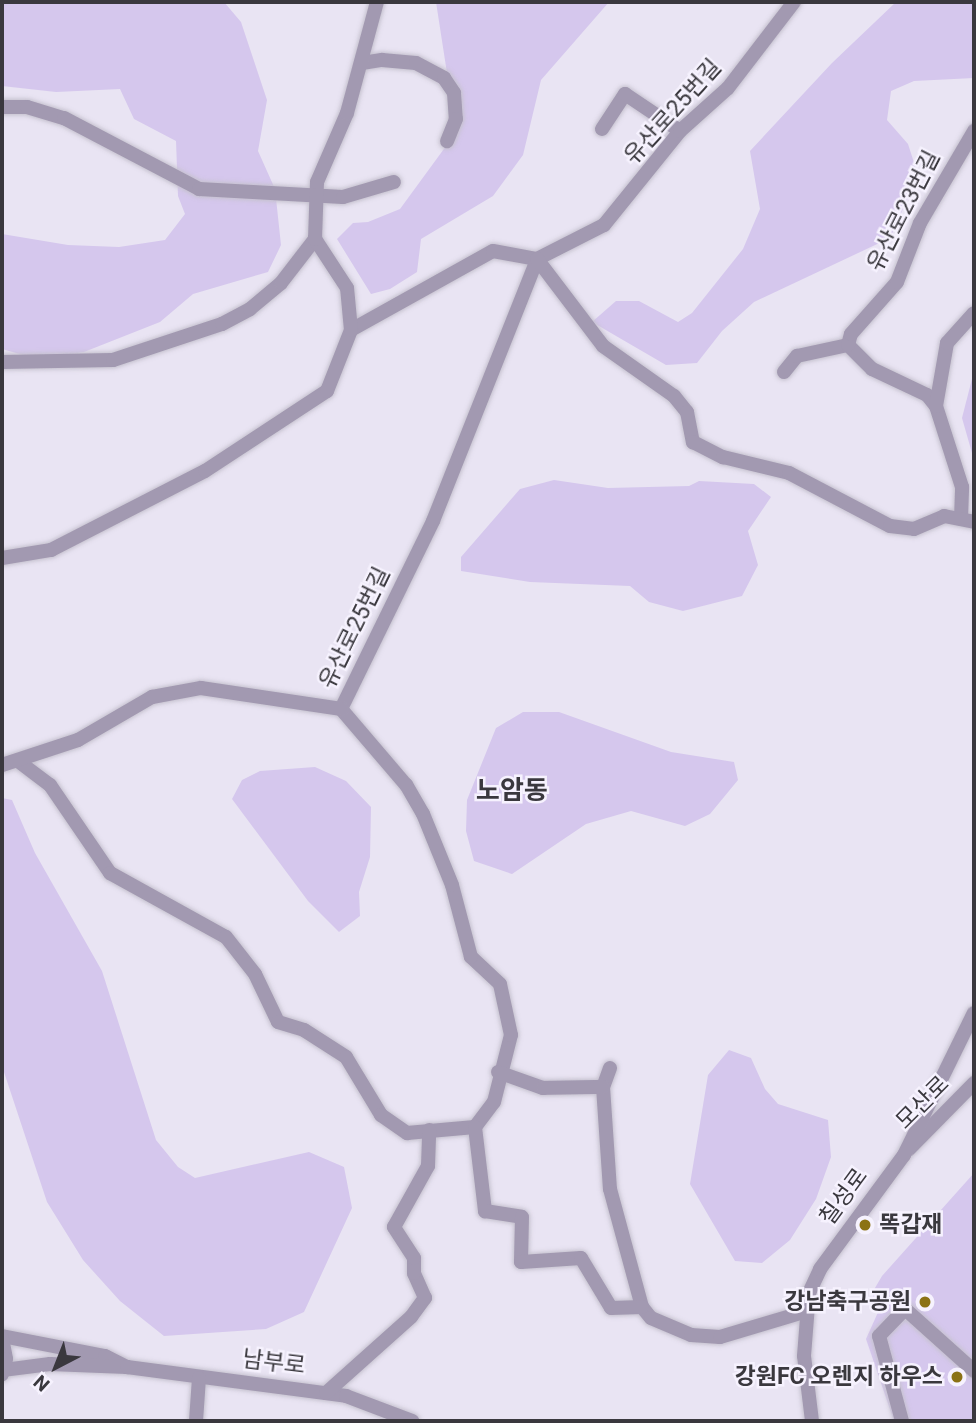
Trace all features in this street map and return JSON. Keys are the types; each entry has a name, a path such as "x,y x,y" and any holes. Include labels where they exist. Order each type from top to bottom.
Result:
{"street":[{"path":"2,558 51,550 205,471 327,391 351,330 347,288 315,239 316,194 362,63 377,2"},
{"name":"유산로25번길","path":"475,1127 494,1102 498,1072 511,1035 500,984 471,957 452,885 423,814 406,785 341,709 433,521 537,259 604,225 680,131 728,88 794,2"},
{"path":"362,63 407,62 444,78 454,93 456,119 447,141"},
{"path":"602,130 625,94 680,131"},
{"path":"2,107 27,107 64,118 199,190 229,194 316,194 343,198 394,182"},
{"name":"유산로23번길","path":"848,345 851,334 897,282 919,223 974,131"},
{"path":"2,362 113,360 222,324 250,309 281,284 315,239"},
{"path":"351,330 493,251 537,259 603,346 674,396 687,412 693,442 723,457 789,472 890,526 914,529 944,516 967,521 962,487 936,406 926,396 873,369 848,345 797,356 784,372"},
{"path":"936,406 947,343 974,313"},
{"path":"2,765 78,740 152,697 201,688 341,709"},
{"path":"19,761 50,785 110,873 225,936 255,974 278,1022 304,1030 346,1057 381,1115 407,1133 475,1127 485,1211 522,1217 521,1262 581,1258 611,1308 642,1307"},
{"name":"칠성로","path":"812,1421 804,1312 820,1269 904,1155 974,1013"},
{"path":"610,1068 603,1087 610,1189 642,1307 651,1318 691,1335 720,1338 804,1312"},
{"path":"498,1072 543,1088 603,1087"},
{"name":"모산로","path":"904,1155 974,1083"},
{"path":"326,1393 411,1317 425,1298 414,1273 414,1258 394,1227 428,1166 429,1130"},
{"path":"902,1421 879,1336 905,1309 974,1371"},
{"path":"2,1337 105,1356 127,1367 50,1364 3,1372 2,1337"},
{"name":"남부로","path":"127,1367 326,1393 412,1421"},
{"path":"196,1421 199,1378"}],"shaded area":[{"path":"2,2 224,2 241,22 267,100 258,151 275,189 281,245 268,272 193,294 160,322 84,352 37,359 2,349 2,234 68,245 119,247 165,240 185,214 178,196 176,141 134,119 120,89 56,92 2,86"},
{"path":"436,2 609,2 541,80 523,155 493,196 421,239 417,272 390,289 371,294 337,239 353,223 368,222 400,209 449,142 453,112"},
{"path":"896,2 974,2 974,78 914,81 891,91 887,120 908,144 918,175 890,238 754,302 722,331 697,363 666,365 592,322 616,301 639,301 678,322 692,313 743,249 760,209 750,151 832,63"},
{"path":"974,371 974,460 962,418"},
{"path":"554,480 608,488 689,486 699,481 754,484 771,497 748,531 758,565 742,596 683,611 649,602 630,586 530,582 461,571 461,557 520,489"},
{"path":"523,712 559,712 671,752 734,762 738,780 710,814 685,826 631,811 586,824 512,874 474,861 466,831 467,800 496,728"},
{"path":"315,767 346,781 371,807 370,857 359,892 360,916 339,932 308,901 232,799 242,780 260,771"},
{"path":"2,798 12,800 35,853 102,971 156,1140 178,1167 195,1178 309,1152 344,1167 352,1208 304,1312 266,1329 164,1336 120,1301 83,1260 47,1202 2,1066"},
{"path":"729,1050 751,1058 765,1089 778,1104 828,1120 831,1157 816,1199 790,1240 762,1263 735,1261 690,1184 708,1075"},
{"name":"강남축구공원","path":"974,1173 974,1421 894,1421 866,1339 879,1310 872,1293 882,1276"}],"place":[{"name":"똑갑재","path":"865,1225"},
{"name":"강남축구공원","path":"925,1302"},
{"name":"강원FC 오렌지 하우스","path":"957,1377"}],"district":[{"name":"노암동","path":"512,791"}]}
